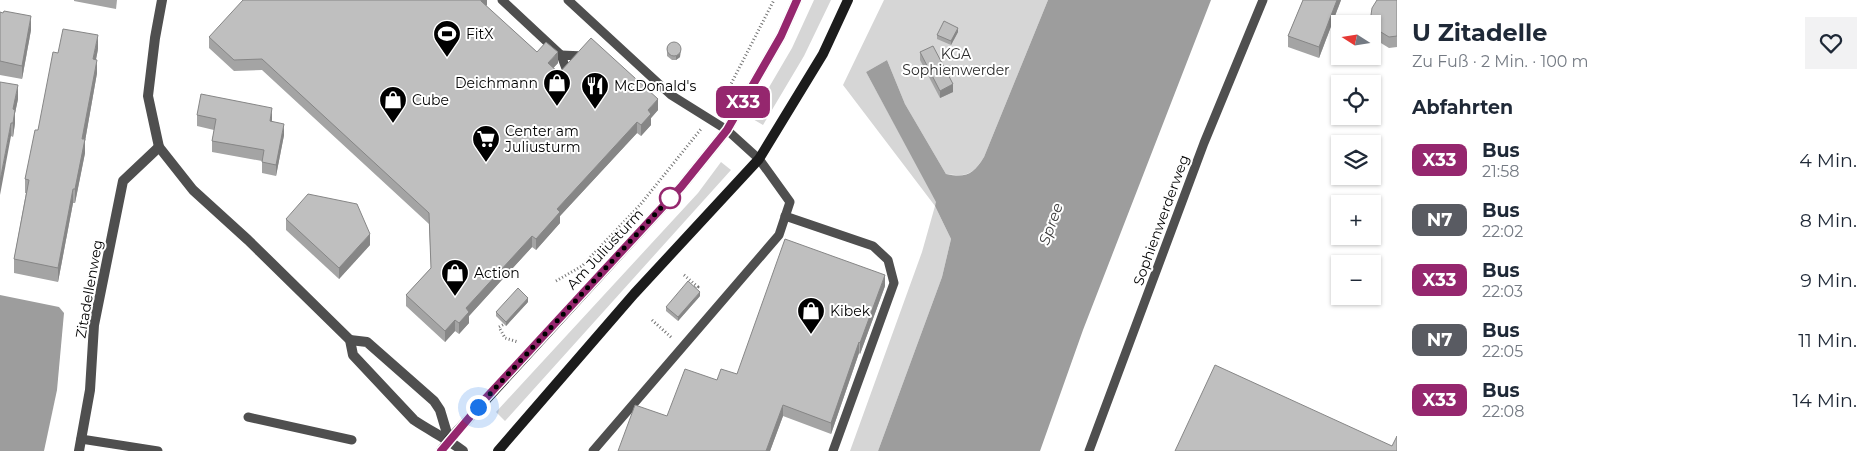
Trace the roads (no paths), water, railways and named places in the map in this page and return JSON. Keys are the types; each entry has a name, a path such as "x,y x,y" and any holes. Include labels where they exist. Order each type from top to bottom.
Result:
{"main road":[{"name":"Am Juliusturm","path":"441,451 681,187 727,130 781,36 797,0"},
{"path":"498,451 634,294 759,159 823,54 848,0"}],"street":[{"path":"162,0 154,38 148,96 158,147 193,190 248,240 350,340 353,355 414,420 424,428 449,440 463,451"},
{"name":"Zitadellenweg","path":"79,451 90,390 94,325 122,181 158,147"},
{"path":"350,340 367,342 434,401 440,410 449,440"}],"lane":[{"path":"502,0 561,55 568,74"},
{"path":"568,0 671,95 727,130 759,159 790,202 779,235 593,451"},
{"name":"Sophienwerderweg","path":"1089,451 1204,143 1263,0"},
{"path":"561,55 584,56"},
{"path":"785,216 873,246 888,260 894,283 833,451"},
{"path":"248,417 352,440"},
{"path":"81,439 127,448 158,451"}],"water":[{"name":"Spree","path":"1048,0 1211,0 1083,330 1040,451 878,451 942,277 951,239 935,206 936,202 866,72 887,60 905,104 946,174 959,176 968,174 976,168 984,157"},
{"path":"0,295 59,307 64,313 57,390 44,451 0,451"}],"place":[{"name":"FitX","path":"447,58"},
{"name":"Deichmann","path":"557,107"},
{"name":"McDonald's","path":"595,110"},
{"name":"Cube","path":"393,124"},
{"name":"Center am Juliusturm","path":"486,163"},
{"name":"Action","path":"455,297"},
{"name":"Kibek","path":"811,335"}],"park label":[{"name":"KGA Sophienwerder","path":"956,62"}]}
